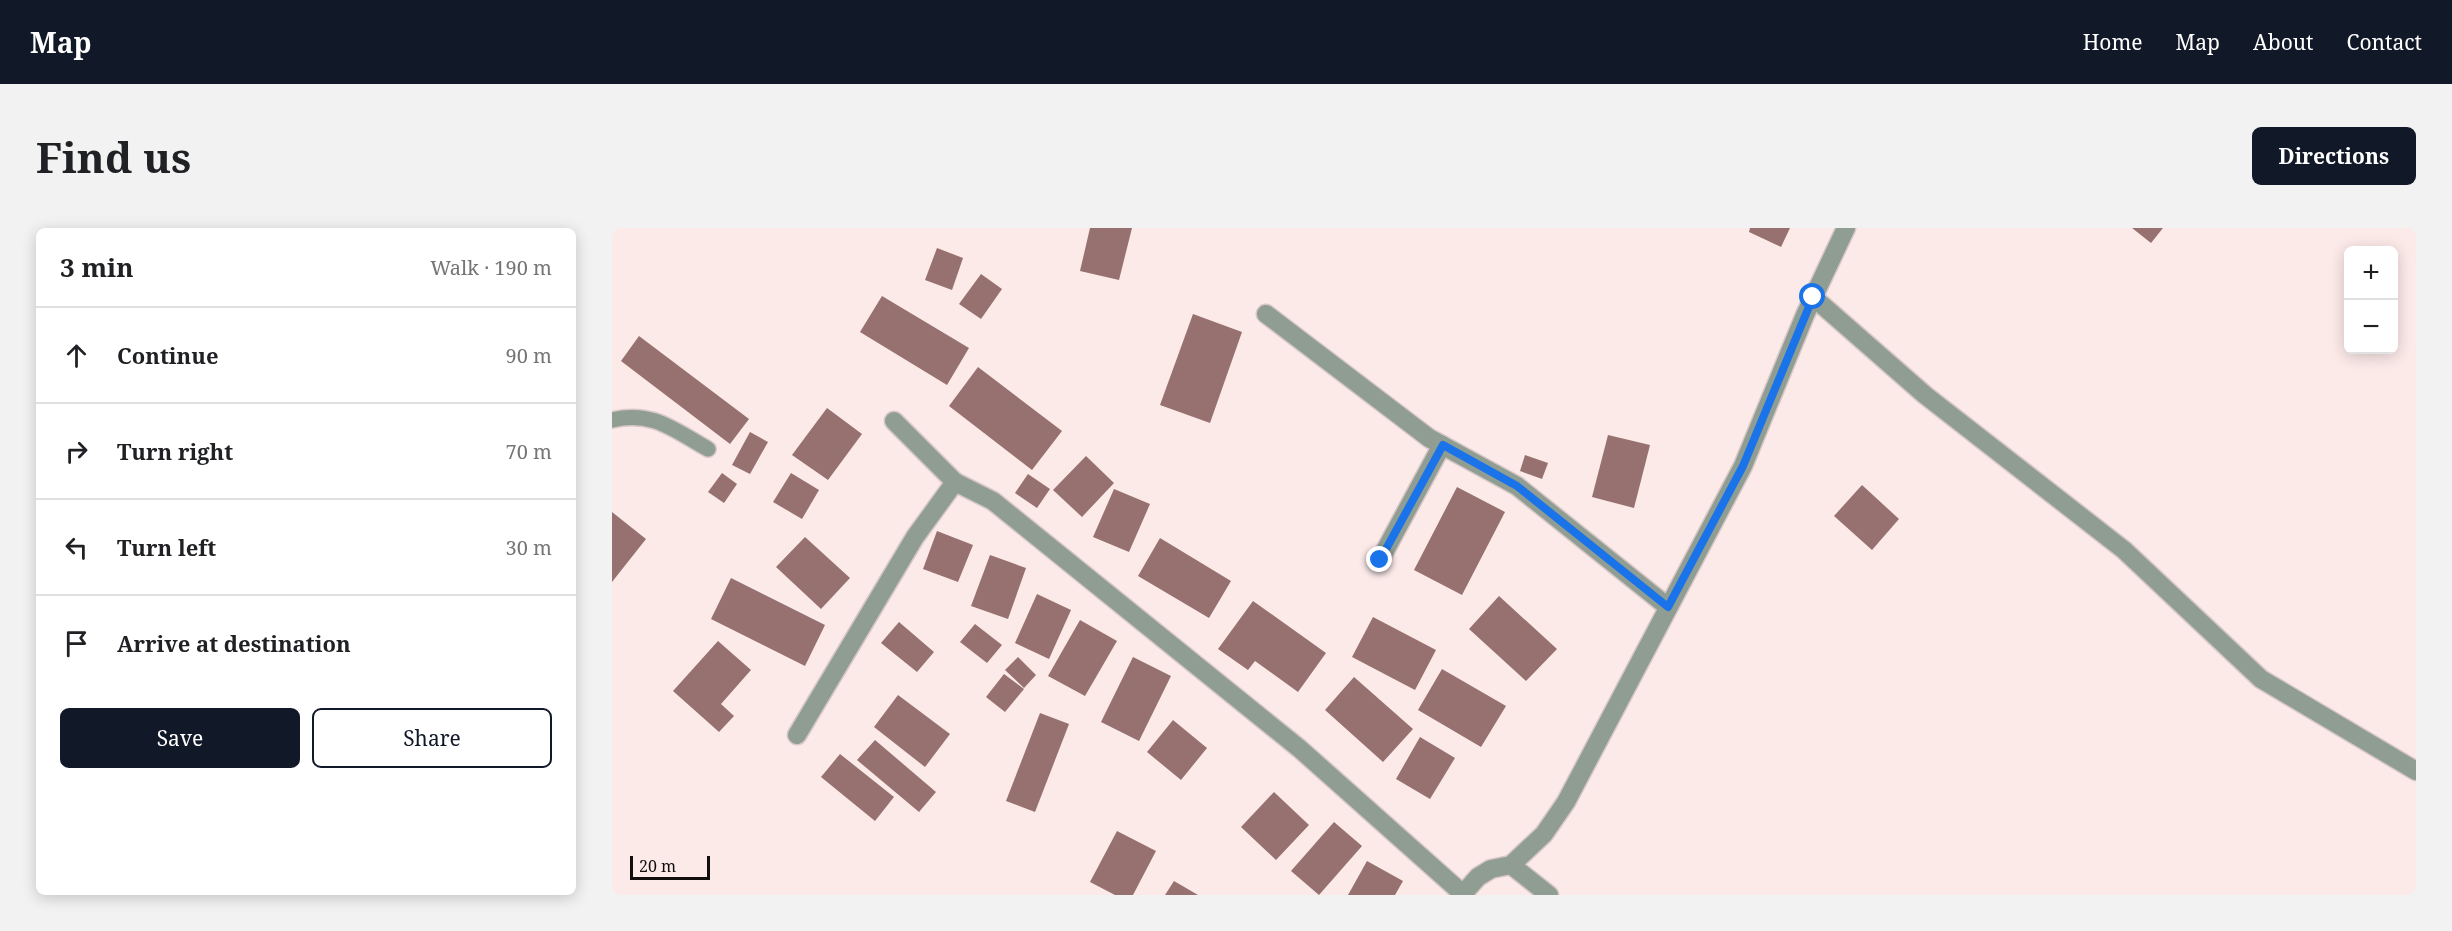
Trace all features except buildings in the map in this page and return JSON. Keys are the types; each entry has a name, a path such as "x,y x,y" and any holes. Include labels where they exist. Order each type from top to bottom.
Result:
{"street":[{"path":"894,421 955,482 993,501 1300,749 1462,894 1478,877 1491,870 1510,865 1544,834 1566,802 1743,466 1813,297 1846,228"},
{"path":"1813,297 1925,395 2124,550 2261,679 2416,771"},
{"path":"1266,314 1429,438 1517,486 1668,607"},
{"path":"1380,560 1443,445"},
{"path":"797,735 915,537 955,482"},
{"path":"1510,865 1549,895"}],"lane":[{"path":"612,420 630,416 655,419 708,449"}],"route":[{"path":"1380,560 1443,445 1517,486 1668,607 1743,466 1813,297"}]}
